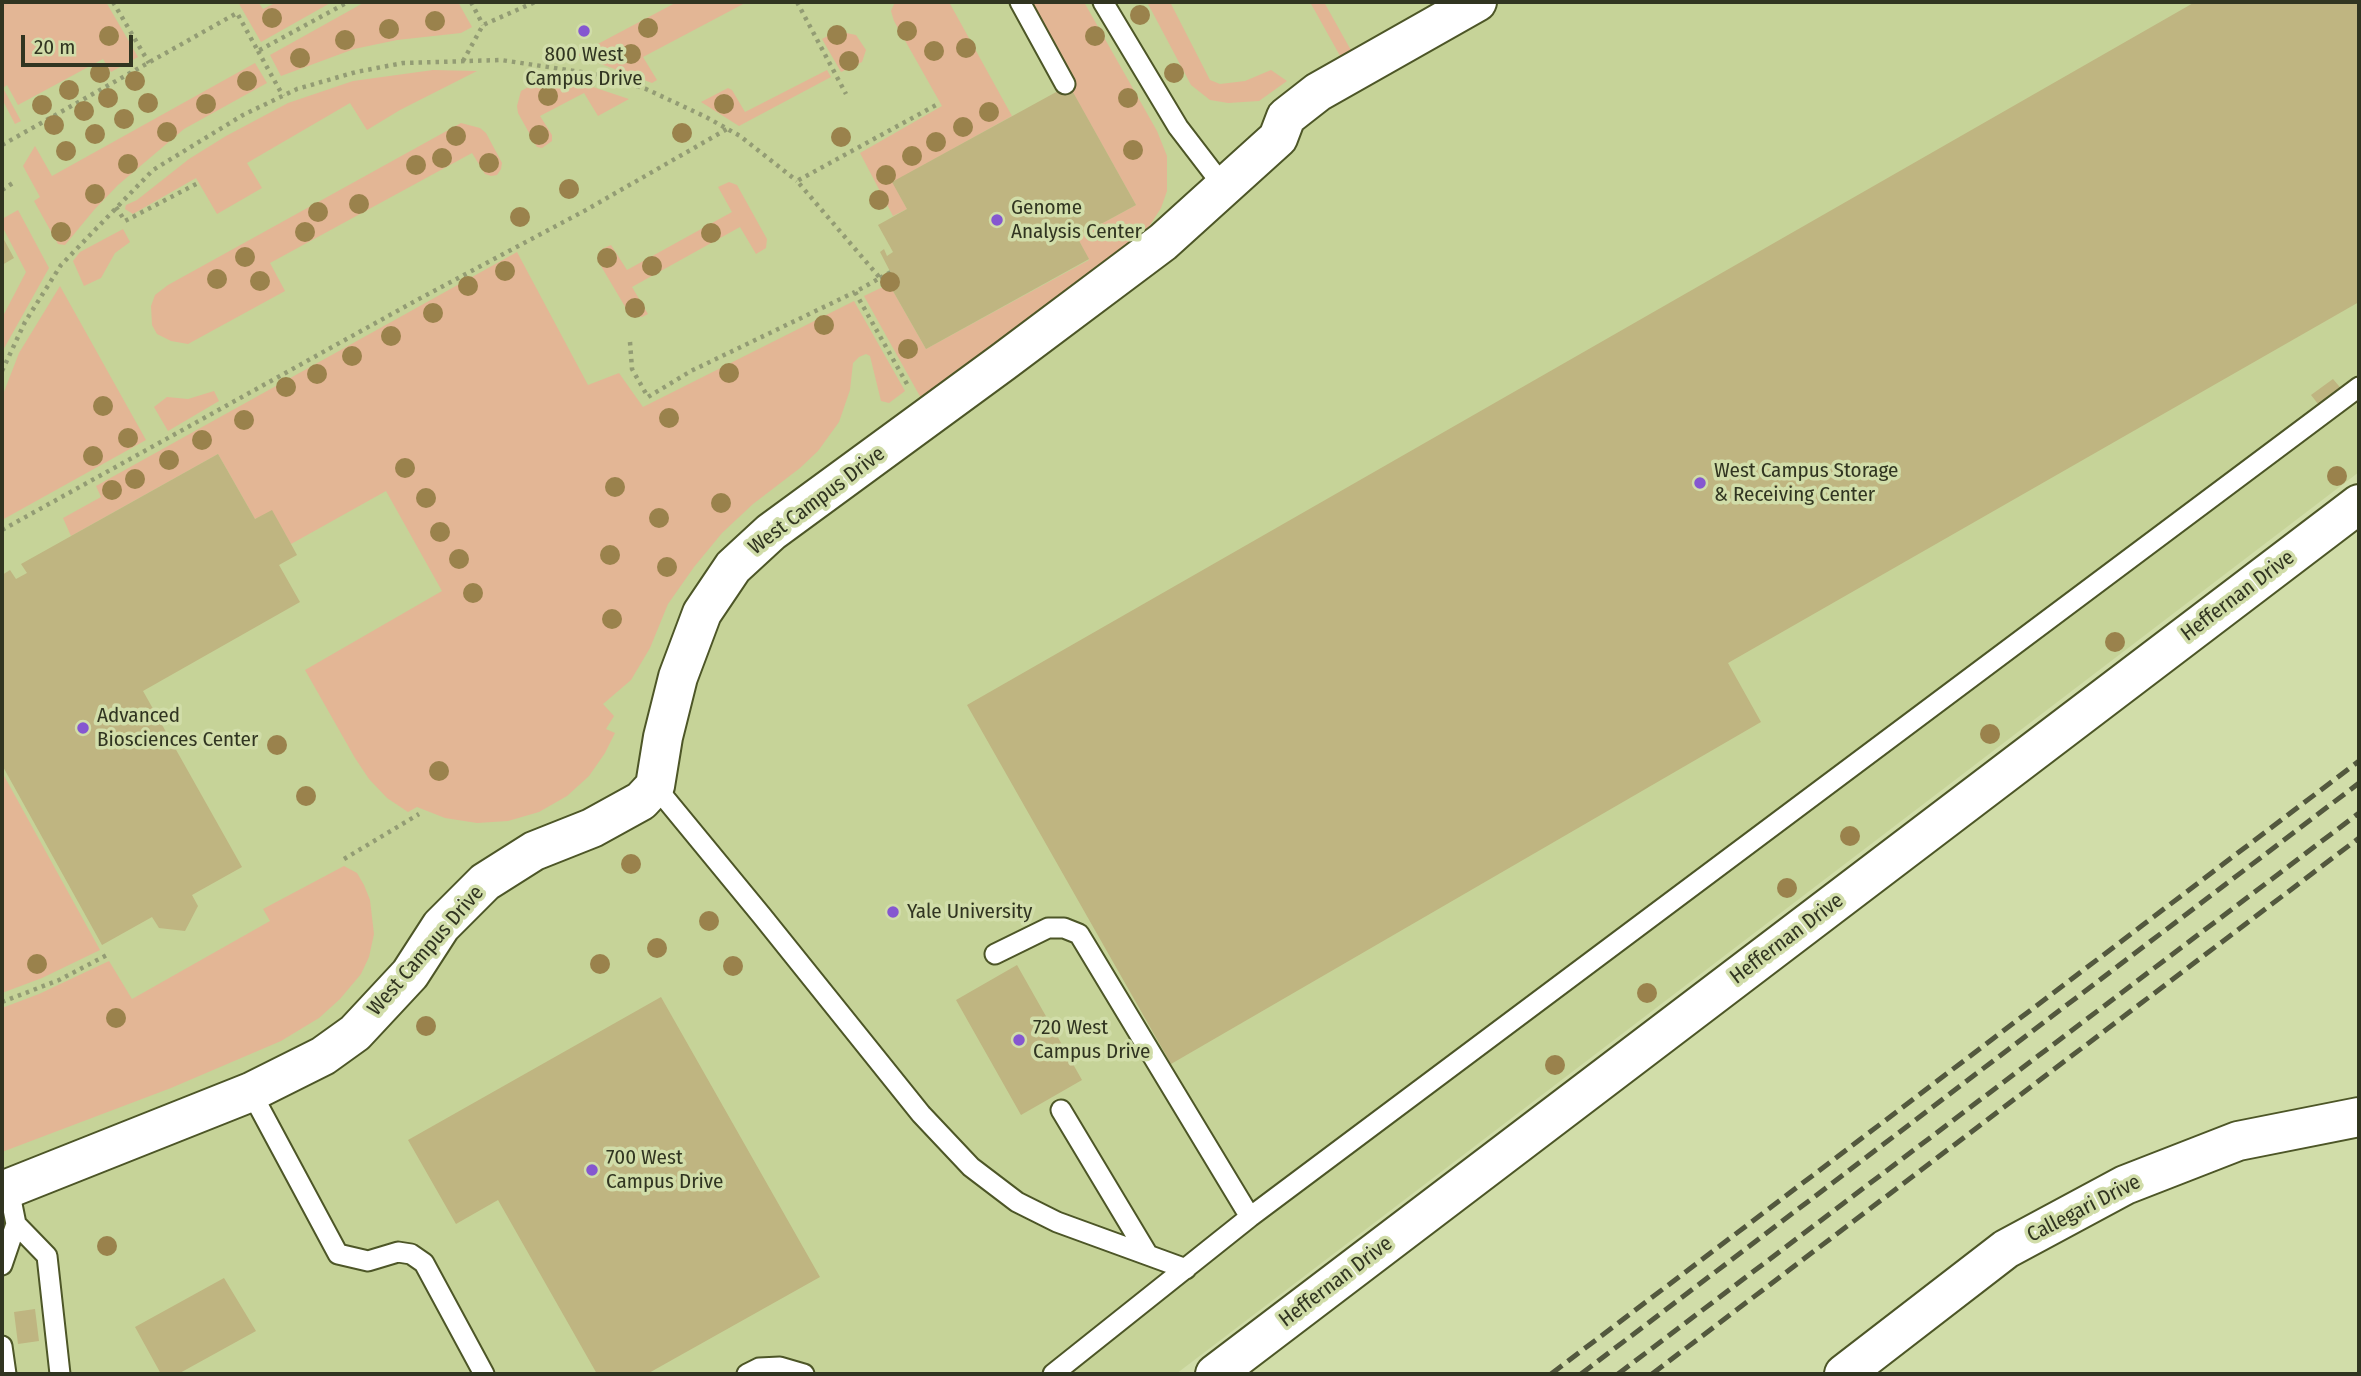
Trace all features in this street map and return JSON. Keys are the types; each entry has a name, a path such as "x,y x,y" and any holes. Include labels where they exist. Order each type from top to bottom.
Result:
{"street":[{"name":"West Campus Drive","path":"9,1202 251,1092 323,1056 355,1033 410,974 442,926 485,882 534,851 592,828 641,801 655,786 663,737 678,677 702,613 733,567 771,533 1163,242 1278,138 1286,117 1318,92 1476,2"},
{"name":"Heffernan Drive","path":"1215,1374 2359,504"},
{"name":"Callegari Drive","path":"1844,1374 2006,1249 2125,1185 2238,1141 2359,1117"}],"lane":[{"path":"1020,2 1065,84"},
{"path":"1103,2 1178,127 1224,187"},
{"path":"1054,1374 1250,1217 2359,387"},
{"path":"655,786 921,1114 971,1167 1017,1202 1056,1222 1186,1269"},
{"path":"995,954 1048,928 1064,928 1079,934 1250,1217"},
{"path":"251,1092 338,1254 368,1261 398,1252 411,1254 424,1263 484,1374"},
{"path":"1061,1110 1148,1255"},
{"path":"2,1265 9,1202"},
{"path":"9,1202 47,1256 60,1374"},
{"path":"2,1346 6,1374"},
{"path":"747,1374 759,1368 780,1367 804,1374"}],"path":[{"path":"113,2 149,63"},
{"path":"258,51 348,2"},
{"path":"471,2 483,25"},
{"path":"463,61 483,25 535,2"},
{"path":"797,2 846,93"},
{"path":"2,145 237,13 283,96"},
{"path":"2,371 25,322 61,265 153,170 233,121 297,89 356,72 391,66 463,61 527,62 602,75 646,89 740,136 797,181 880,278"},
{"path":"797,181 936,105"},
{"path":"2,530 417,300 586,210 727,129"},
{"path":"2,190 16,181"},
{"path":"116,207 125,221 198,183"},
{"path":"629,342 632,369 648,397 691,371 891,272"},
{"path":"855,292 906,383"},
{"path":"344,859 419,814"},
{"path":"2,1002 59,980 107,955"}],"shaded area":[{"name":"Yale University","path":"2,2 2359,2 2359,472 1176,1374 2,1374"},
{"path":"2,2 106,2 138,57 111,72 103,59 18,105 7,85 3,88 21,121 15,124 2,99"},
{"path":"238,2 258,2 263,9 277,2 332,2 261,42"},
{"path":"365,2 458,2 472,27 461,33 397,40 354,49 281,76 270,55"},
{"path":"677,2 747,2 643,57 657,80 652,83 577,55"},
{"path":"895,2 949,2 1012,116 893,182 907,209 893,216 860,153 942,106 894,21 891,11"},
{"path":"1022,2 1084,2 1157,131 1167,156 1167,191 1161,208 1143,236 922,400 864,296 889,284 926,349 1089,260 1077,237 1136,205"},
{"path":"1147,2 1170,2 1210,80 1220,84 1245,81 1271,70 1287,81 1259,101 1228,103 1210,100 1191,85"},
{"path":"1310,2 1324,2 1372,88 1344,63"},
{"path":"837,31 856,35 866,50 862,62 841,72 822,39"},
{"path":"255,63 267,83 184,129 118,185 65,245 58,244 34,201 40,197 23,166 35,146 52,176"},
{"path":"433,70 477,71 367,130 350,103 247,163 262,188 217,214 196,178 133,214 125,209 126,205 137,200 189,159 288,103 353,81"},
{"path":"827,70 831,77 739,126 701,102 728,88 732,90 745,112"},
{"path":"543,79 590,86 629,99 598,116 584,93 540,116 552,135 552,141 542,148 537,147 518,113 517,106 521,91"},
{"path":"461,123 480,128 486,133 502,163 497,175 485,174 472,153 270,263 285,291 188,344 171,341 157,334 152,325 151,306 155,295 168,285"},
{"path":"729,182 737,185 767,239 766,248 756,254 740,227 632,287 648,314 642,317 630,315 598,261 602,249 611,245 627,270 732,212 718,187"},
{"path":"18,210 49,268 2,352 2,318 26,272 2,226 2,219"},
{"path":"123,229 130,242 115,253 101,278 84,286 73,261 80,252"},
{"path":"517,252 588,385 619,373 643,407 854,301 905,391 889,403 881,401 870,356 866,354 853,363 850,390 839,422 818,451 722,533 668,604 650,648 631,680 603,704 614,716 606,729 615,733 589,776 567,796 539,812 508,821 477,823 445,818 417,807 408,812 387,798 369,779 355,758 305,670 442,591 386,491 291,544 272,511 255,519 218,454 71,536 63,518 101,497 96,486"},
{"path":"60,286 146,440 2,520 2,397 19,353"},
{"path":"214,391 219,401 168,431 154,407 167,397 188,399"},
{"path":"2,772 100,950 42,978 2,993"},
{"path":"344,866 357,873 364,885 370,900 374,934 369,957 361,974 319,1018 281,1041 171,1088 2,1152 2,1008 109,961 132,999 270,921 263,909"}],"building":[{"name":"West Campus Storage & Receiving Center","path":"2195,2 2359,2 2359,302 1728,663 1761,722 1171,1064 967,705"},
{"name":"Genome Analysis Center","path":"1069,85 1136,205 1077,237 1089,259 926,349 889,284 895,281 880,252 884,249 887,256 893,252 878,225 907,209 892,182"},
{"path":"2,236 14,258 2,265"},
{"path":"2333,379 2344,392 2322,409 2311,395"},
{"name":"Advanced Biosciences Center","path":"218,454 255,519 272,510 291,544 297,555 279,565 300,602 143,691 242,867 192,895 198,906 185,931 159,928 152,917 102,945 2,765 2,575 10,570 16,579 27,573 21,564"},
{"name":"720 West Campus Drive","path":"1017,965 1082,1080 1021,1115 956,1000"},
{"name":"700 West Campus Drive","path":"661,997 820,1277 647,1374 597,1374 498,1200 456,1224 408,1140"},
{"path":"224,1278 256,1331 178,1374 161,1374 135,1327"},
{"path":"35,1309 39,1341 18,1344 14,1312"}],"railway":[{"path":"1551,1374 2359,761"},
{"path":"1581,1374 2359,783"},
{"path":"1618,1374 2359,813"},
{"path":"1652,1374 2359,838"}],"place":[{"name":"800 West Campus Drive","path":"584,31"},
{"name":"Genome Analysis Center","path":"997,220"},
{"name":"West Campus Storage & Receiving Center","path":"1700,483"},
{"name":"Advanced Biosciences Center","path":"83,728"},
{"name":"Yale University","path":"893,912"},
{"name":"720 West Campus Drive","path":"1019,1040"},
{"name":"700 West Campus Drive","path":"592,1170"}]}
